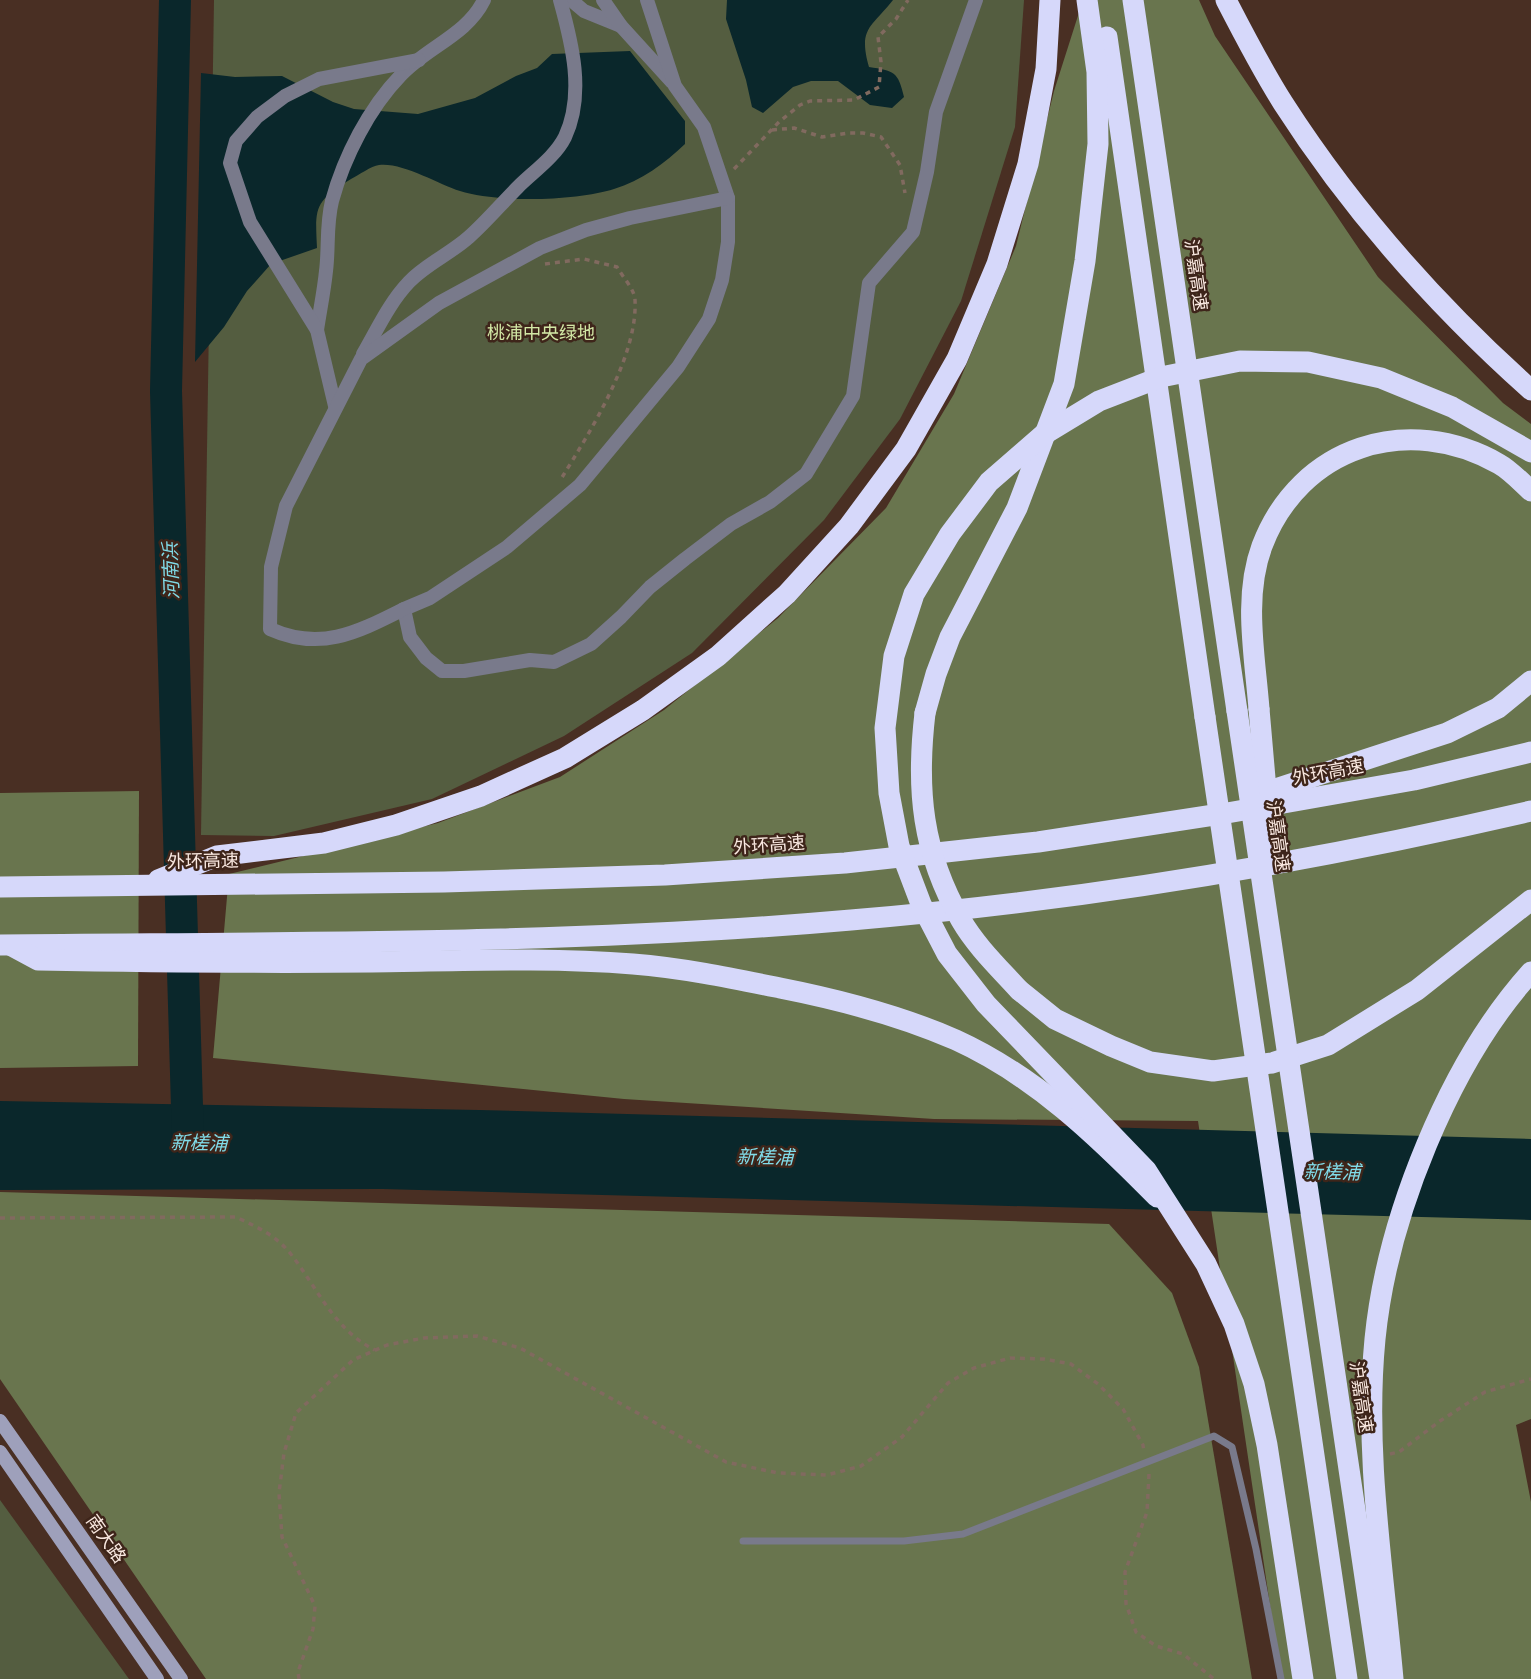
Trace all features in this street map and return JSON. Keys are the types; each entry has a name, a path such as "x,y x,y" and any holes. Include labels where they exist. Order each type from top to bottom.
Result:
{"highway":[{"path":"147,884 217,856 324,843 396,825 481,796 565,758 643,710 718,656 787,594 849,526 906,449 957,359 997,264 1028,164 1046,69 1051,0"},
{"path":"1087,0 1097,72 1098,144 1085,261 1064,384 1017,508 950,637 925,713 920,757 922,802 929,843 962,921 986,954 1019,990 1055,1018 1150,1062 1213,1071 1272,1063 1328,1045 1417,990 1531,900"},
{"path":"1102,0 1347,1679"},
{"name":"沪嘉高速","path":"1133,0 1380,1679"},
{"path":"1226,0 1283,102 1325,163 1402,259 1454,318 1531,390"},
{"path":"1303,1679 1268,1445 1254,1384 1234,1324 1206,1264 1146,1170 986,1004 947,954 921,904 899,846 889,793 885,729 894,656 914,594 950,534 989,482 1043,435 1099,401 1161,377 1240,361 1308,362 1381,379 1452,407 1531,453"},
{"path":"1290,1067 1252,625 1253,585 1262,547 1279,511 1304,481 1339,457 1377,442 1417,438 1456,445 1500,464 1531,491"},
{"path":"1227,813 1263,793 1447,733 1498,708 1531,681"},
{"name":"外环高速","path":"0,887 458,882 665,875 845,863 1038,842 1227,813 1414,780 1531,752"},
{"path":"218,953 445,940 656,933 852,920 1049,900 1238,870 1423,836 1531,811"},
{"path":"5,945 38,960 148,953 218,953 633,964 706,973 842,1000 890,1013 958,1041 1020,1076 1082,1123 1171,1211"},
{"path":"1394,1679 1376,1497 1372,1419 1375,1339 1392,1249 1415,1173 1445,1105 1480,1041 1518,986 1531,972"}],"street":[{"path":"317,330 327,270 327,231 332,202 357,140 383,96 402,73 458,32 478,12 484,0"},
{"path":"561,0 572,43 575,83 572,112 564,138 545,163 467,238 409,281 388,309 335,406 286,506 271,567 270,629 284,635 330,639 359,631 430,597 507,547 580,485 678,367 709,318 722,280 728,242 728,198 705,127 675,86 621,26 603,0"},
{"path":"571,0 584,11 621,26"},
{"path":"647,0 675,86"},
{"path":"404,609 410,637 426,658 442,671 464,671 530,660 554,662 592,644 650,587 685,559 731,524 770,502 806,474 853,396 869,283 913,232 927,172 936,112 976,0"},
{"path":"335,406 317,330 250,222 230,163 236,141 257,117 285,96 319,79 419,60"},
{"path":"361,359 439,303 540,248 586,230 631,218 728,198"},
{"name":"南大路","path":"0,1421 181,1679"},
{"path":"0,1452 157,1679"}],"lane":[{"path":"743,1541 904,1541 963,1534 1214,1436 1232,1447 1256,1549 1281,1679"}],"path":[{"path":"722,180 800,105 854,100 879,87 881,62 878,37 896,19 908,0"},
{"path":"771,130 794,128 822,137 848,133 881,137 900,165 905,195"},
{"path":"536,266 584,259 617,267 635,297 630,346 588,435 556,488"},
{"path":"0,1218 236,1217 268,1232 282,1245 330,1312 358,1342 375,1350"},
{"path":"299,1679 298,1672 313,1629 315,1606 282,1537 279,1493 284,1453 296,1413 353,1360 375,1350 424,1338 477,1336 520,1348 726,1462 778,1473 827,1475 861,1466 902,1437 948,1383 974,1368 1010,1358 1044,1359 1071,1364 1098,1384 1123,1409 1143,1445 1150,1480 1147,1512 1125,1572 1126,1604 1136,1632 1156,1646 1183,1654 1214,1679"}],"green space":[{"name":"桃浦中央绿地","path":"214,0 1024,0 1015,127 961,301 900,419 824,520 692,653 564,736 432,799 274,836 201,835"},
{"path":"1083,0 1199,0 1215,36 1378,277 1503,403 1531,424 1531,1419 1516,1425 1531,1502 1531,1679 1281,1679 1198,1121 934,1119 624,1099 213,1058 229,874 438,823 560,777 664,710 778,618 886,508 954,394 1016,246 1054,91"},
{"path":"139,791 138,1066 0,1068 0,793"},
{"path":"0,1192 1109,1224 1172,1293 1199,1367 1252,1679 206,1679 0,1379"},
{"path":"0,1500 129,1679 0,1679"}],"water":[{"path":"727,0 893,0 869,29 865,44 866,54 869,67 889,71 897,77 904,97 892,108 870,105 838,81 811,81 793,87 763,113 752,107 726,19"},
{"path":"630,51 685,121 685,144 661,164 634,181 614,189 579,196 537,199 476,195 398,167 372,167 323,200 317,214 317,248 271,264 247,291 224,327 195,362 201,73 235,77 282,76 333,102 354,109 418,114 475,98 537,68 552,54"},
{"name":"新槎浦","path":"0,1101 479,1110 1531,1139 1531,1220 383,1189 0,1190"}],"waterway":[{"name":"河南浜","path":"175,0 166,391 188,1141"}]}
